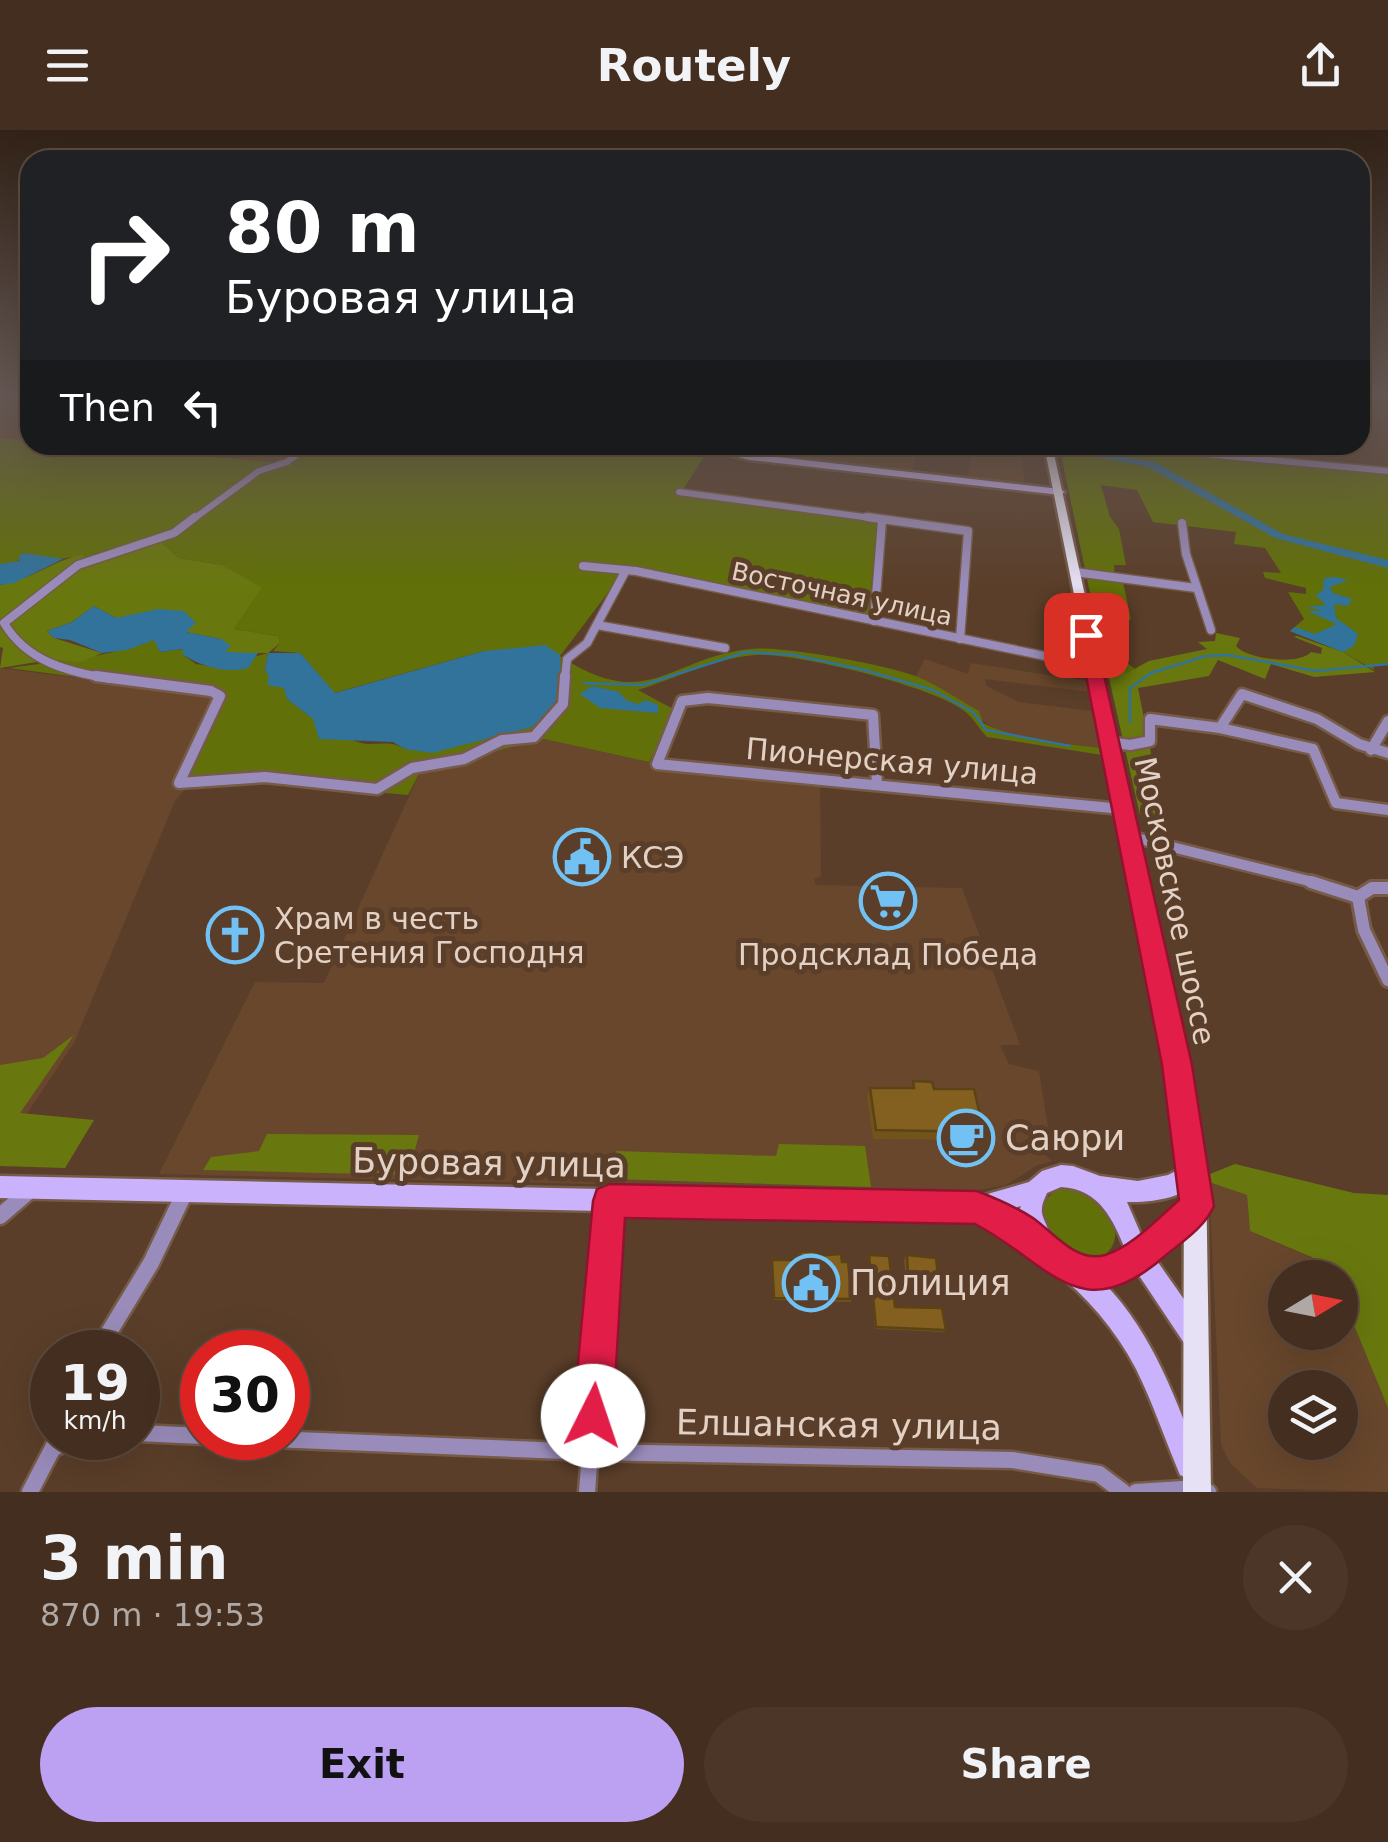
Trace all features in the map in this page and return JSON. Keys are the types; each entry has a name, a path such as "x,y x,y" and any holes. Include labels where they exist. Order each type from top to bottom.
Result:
{"main road":[{"path":"764,460 1060,492"},
{"name":"Московское шоссе","path":"1051,460 1169,1025 1195,1172 1201,1491"},
{"name":"Буровая улица","path":"0,1187 977,1208 1034,1191 1043,1182 1061,1175 1128,1193 1156,1192 1195,1172"},
{"path":"1097,1186 1121,1212 1134,1245 1197,1340"},
{"path":"1034,1191 1031,1219 1046,1250"},
{"path":"1068,1268 1090,1274 1116,1268 1134,1245 1197,1206"},
{"name":"Буровая улица","path":"977,1208 1018,1228 1104,1302 1135,1342 1201,1491"}],"street":[{"path":"290,460 259,471 198,518 150,542 78,565 4,622 7,634 43,664 212,691 220,696 179,783 266,777 377,789 412,768 464,758 502,740 534,737 563,704 567,659 587,642 626,570"},
{"path":"1259,460 1388,472"},
{"path":"679,492 968,531 960,639"},
{"path":"874,621 882,520"},
{"path":"1182,523 1183,554 1196,588 1206,600 1212,630"},
{"name":"Восточная улица","path":"582,566 626,570 1092,666"},
{"path":"1075,572 1196,588"},
{"path":"597,625 725,648"},
{"path":"1220,728 1242,694 1316,718 1371,750 1388,754"},
{"name":"Пионерская улица","path":"878,785 873,715 708,698 682,701 657,764 1122,809"},
{"name":"Московское шоссе","path":"1108,742 1130,745 1150,741 1150,719 1220,728 1313,749 1336,803 1388,810"},
{"path":"1371,750 1388,721"},
{"path":"1128,836 1331,887 1358,898"},
{"path":"1358,898 1372,888 1388,888"},
{"path":"1358,898 1365,938 1388,980"},
{"path":"0,1216 32,1188"},
{"path":"110,1330 151,1264 185,1192"},
{"path":"587,1492 609,1201"},
{"name":"Елшанская улица","path":"310,1441 590,1452 1012,1460 1099,1474 1123,1492"},
{"path":"30,1492 47,1460"},
{"path":"1136,1492 1201,1491"}],"shaded area":[{"path":"242,460 286,460 281,463"},
{"path":"789,460 915,460 912,471"},
{"path":"971,460 1022,460 1025,485 960,478 968,475"},
{"path":"925,659 968,674 971,663 1086,681 1089,692 985,679 986,686 1019,702 1092,711 1101,748 1026,739 995,729 916,676"},
{"path":"0,668 212,695 189,785 175,801 74,1043 0,1154"},
{"path":"544,739 657,764 820,784 821,877 814,879 816,885 962,888 1020,1045 1000,1045 1009,1064 1039,1071 1049,1133 1036,1148 1052,1161 1006,1185 963,1193 159,1174 255,982 324,983 421,770"},
{"path":"1209,1182 1247,1195 1250,1231 1316,1260 1268,1260 1268,1350 1358,1350 1358,1335 1388,1408 1388,1492 1257,1488 1230,1463 1221,1445"}],"green space":[{"path":"0,460 281,463 286,460 702,460 680,494 878,522 868,617 626,569 560,656 590,673 615,681 637,682 722,654 750,649 834,657 918,677 979,711 983,723 997,729 1040,740 1101,748 1102,755 987,737 968,714 929,693 832,665 756,655 711,664 638,690 675,710 649,762 544,739 421,770 408,795 275,783 189,785 211,695 9,668 101,655 154,639 161,652 183,649 183,655 196,664 215,667 268,653 265,669 285,688 287,699 312,718 358,742 393,744 405,749 484,651 334,693 300,653 273,651 280,643 278,636 234,629 261,589 223,565 179,558 160,541 91,561 81,557 48,559 24,553 14,563 0,564"},
{"path":"1062,460 1230,460 1388,473 1388,663 1373,666 1374,670 1343,652 1290,631 1304,619 1288,592 1306,594 1306,588 1265,578 1263,572 1281,573 1265,548 1234,544 1236,532 1153,522 1137,490 1101,485 1110,517 1119,529 1126,565 1114,565 1115,577 1123,582 1131,620 1117,617 1123,660 1135,669 1127,674 1105,612 1094,612"},
{"path":"160,541 179,558 223,565 262,588 234,629 278,636 280,643 268,653 222,653 221,639 116,618 94,606 72,622 47,631 54,638 102,653 81,662 49,660 0,668 0,585 71,558 82,555 87,559"},
{"path":"1094,612 1105,612 1120,663 1127,673 1149,661 1207,649 1198,642 1215,641 1216,633 1240,638 1236,646 1261,657 1285,660 1311,652 1321,654 1322,648 1294,637 1297,636 1343,652 1375,672 1314,677 1271,664 1265,679 1218,660 1209,676 1138,688 1164,819 1140,815"},
{"path":"74,1035 20,1113 94,1120 65,1168 0,1166 0,1065 43,1058"},
{"path":"267,1134 419,1135 408,1175 203,1170 211,1157 259,1151"},
{"path":"779,1144 865,1146 871,1187 612,1179 616,1151 776,1156"},
{"path":"1235,1164 1354,1193 1388,1195 1388,1408 1358,1335 1358,1260 1318,1260 1250,1231 1247,1195 1209,1182 1210,1174"},
{"path":"1066,1187 1090,1196 1109,1215 1115,1237 1101,1258 1070,1253 1049,1231 1044,1205 1051,1194"}],"water":[{"path":"24,553 63,559 14,583 0,585 0,564 19,561"},
{"path":"1324,578 1348,580 1330,587 1333,593 1352,599 1348,606 1334,604 1336,618 1358,634 1354,646 1343,652 1290,631 1295,627 1315,634 1337,624 1307,611 1323,611 1308,607 1326,605 1316,595 1323,590"},
{"path":"94,606 116,618 158,609 184,611 196,623 186,632 221,639 231,646 225,652 258,653 248,668 222,669 190,659 183,655 183,649 160,652 154,640 127,650 102,653 54,638 47,631 72,622"},
{"path":"545,645 560,655 561,684 556,706 532,727 432,753 405,749 393,742 319,739 313,719 287,699 284,688 267,685 265,669 268,653 300,653 335,693 484,651"},
{"path":"592,686 619,692 626,700 638,704 646,700 658,705 658,713 600,708 580,694"}],"building":[{"path":"913,1081 932,1082 934,1089 974,1089 984,1132 876,1130 870,1088 914,1088"},
{"name":"Полиция","path":"800,1252 816,1252 816,1256 841,1254 842,1262 848,1262 852,1299 774,1298 772,1260 801,1260"},
{"path":"869,1255 889,1256 895,1307 942,1308 946,1330 876,1327"},
{"path":"907,1255 936,1258 938,1277 908,1273"}],"waterway":[{"path":"1127,460 1151,464 1279,536 1388,564"},
{"path":"584,683 643,685 746,652 794,655 933,690 973,712 986,730 1070,746"},
{"path":"1130,722 1130,688 1151,673 1206,656 1228,655 1316,671 1388,664"}],"place":[{"name":"КСЭ","path":"582,857"},
{"name":"Продсклад Победа","path":"888,901"},
{"name":"Храм в честь Сретения Господня","path":"235,935"},
{"name":"Саюри","path":"966,1138"},
{"name":"Полиция","path":"811,1283"}],"route":[{"path":"593,1416 609,1201 977,1208 1018,1228 1068,1268 1090,1274 1110,1272 1140,1256 1197,1206 1188,1121 1086,635"}]}
